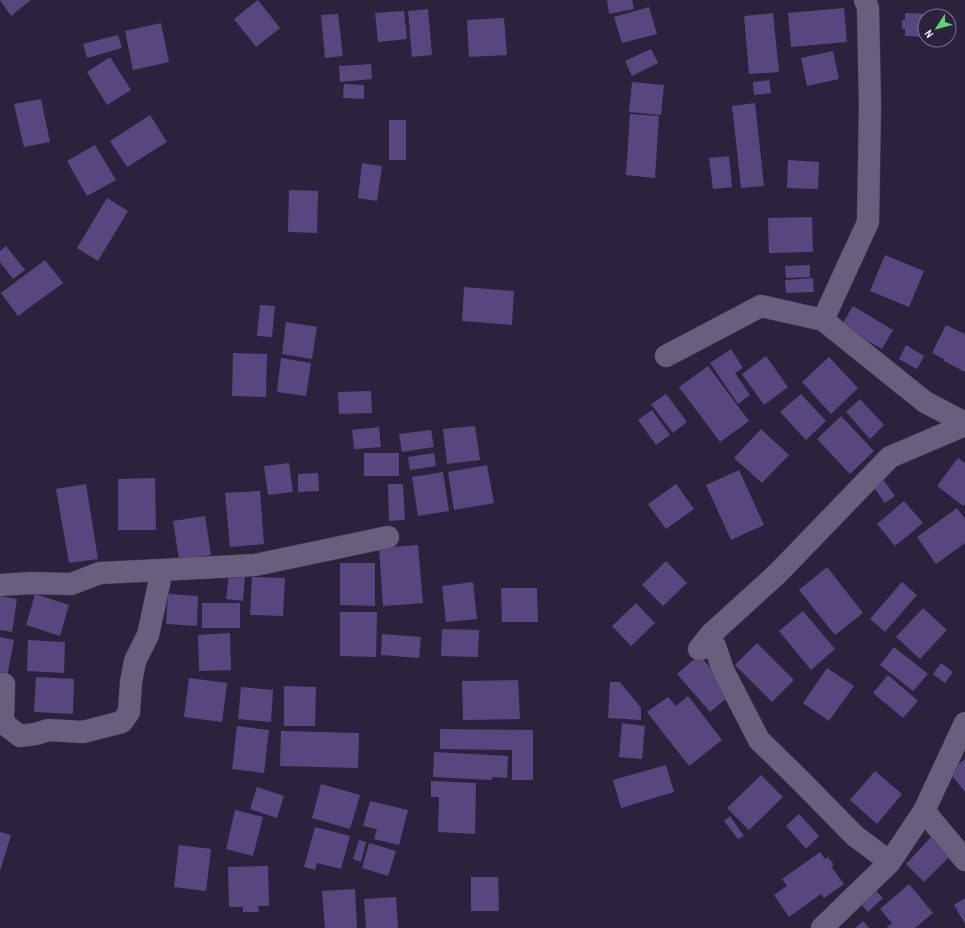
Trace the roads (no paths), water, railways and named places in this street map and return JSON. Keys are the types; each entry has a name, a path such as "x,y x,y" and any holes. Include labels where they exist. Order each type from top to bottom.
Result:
{"street":[{"path":"823,320 868,222 870,106 868,8 864,0"},
{"path":"666,356 761,306 823,320 926,402 965,424"},
{"path":"890,862 856,836 758,740 723,670 715,646 699,649 710,635 778,573 890,457 965,424"},
{"path":"0,585 30,583 71,584 100,573 255,565 388,537"},
{"path":"0,684 4,684 3,723 20,736 36,734 48,730 83,732 122,722 129,712 131,682 135,661 148,635 162,570"},
{"path":"822,928 890,862 924,811 965,723"},
{"path":"924,811 965,860"}]}
